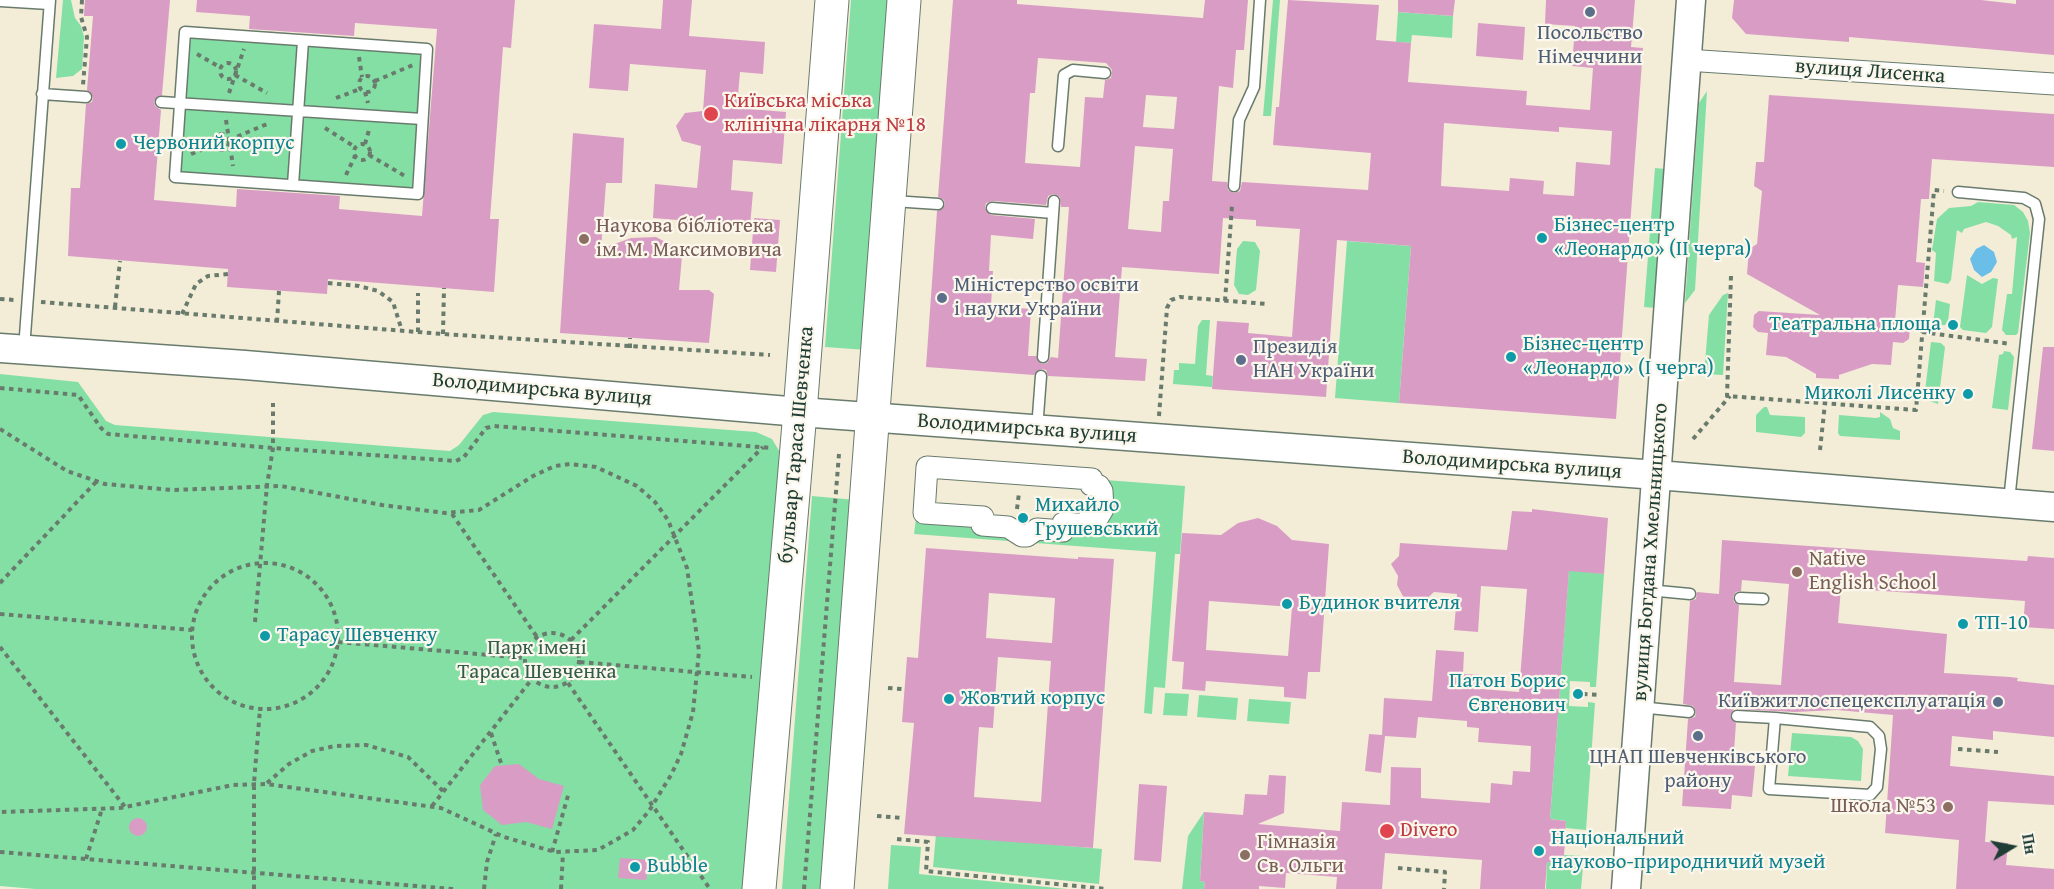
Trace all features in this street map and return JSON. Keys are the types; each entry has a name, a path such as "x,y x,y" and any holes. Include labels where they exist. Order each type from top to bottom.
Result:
{"main road":[{"name":"бульвар Тараса Шевченка","path":"759,889 800,412 832,0"},
{"path":"837,889 904,0"},
{"name":"вулиця Богдана Хмельницького","path":"1626,889 1691,0"},
{"name":"Володимирська вулиця","path":"12,349 245,365 800,412 1657,475 2054,507"}],"street":[{"name":"вулиця Лисенка","path":"1686,60 2054,84"},
{"path":"927,467 1092,479 1091,485 1099,486 1104,497 1100,514 1097,519 1089,518 1088,525 1064,523 1063,531 1037,529 1022,536 1008,527 982,525 983,517 924,513 927,467"}],"lane":[{"path":"1234,186 1239,120 1254,87 1260,0"},
{"path":"0,1 50,2 42,94 31,292 12,349"},
{"path":"185,32 427,49 418,194 175,177 184,46 185,32"},
{"path":"293,185 303,41"},
{"path":"1058,146 1064,75 1073,70 1105,73"},
{"path":"42,94 84,97"},
{"path":"161,102 422,119"},
{"path":"1958,192 2024,198 2031,201 2038,211 2009,503"},
{"path":"890,201 938,204"},
{"path":"1043,357 1054,201"},
{"path":"992,208 1053,213"},
{"path":"1036,429 1041,376"},
{"path":"1648,590 1690,594"},
{"path":"1740,598 1763,599"},
{"path":"1639,707 1689,712"},
{"path":"1737,716 1775,718 1870,727 1879,736 1881,749 1877,787 1870,795 1769,789 1775,718"}],"path":[{"path":"82,0 81,17 87,36 84,97"},
{"path":"184,46 221,68"},
{"path":"375,81 370,76 364,76 360,79 358,86 363,92 370,92 375,81 426,58"},
{"path":"225,63 232,64 236,68 235,75 231,79 225,79 221,74 221,68 225,63"},
{"path":"176,160 213,145 217,135 226,135 229,140 228,147 224,151 216,150 213,145"},
{"path":"358,144 365,144 370,150 369,155 360,160 355,156 354,149 358,144"},
{"path":"369,155 418,184"},
{"path":"1731,276 1727,396 1916,410 1934,190 1958,192"},
{"path":"1225,301 1232,206"},
{"path":"115,307 120,261"},
{"path":"182,314 196,284 208,276 228,274"},
{"path":"328,283 378,291 393,302 402,331"},
{"path":"443,334 444,288"},
{"path":"277,322 279,291"},
{"path":"418,293 418,332"},
{"path":"1157,438 1168,304 1179,297 1267,304"},
{"path":"0,299 630,348 770,355"},
{"path":"1922,332 2024,346"},
{"path":"630,338 630,348"},
{"path":"0,388 78,395 103,431 108,434 273,448 456,461 464,457 486,428 494,426 772,448"},
{"path":"1693,439 1730,396"},
{"path":"255,622 267,485 273,448 273,403"},
{"path":"1820,450 1825,403"},
{"path":"0,429 60,468 96,482 172,490 267,485 298,488 399,508 452,513 468,513 484,508 551,467 582,464 611,472 643,490 662,510 676,535 684,557 694,601 699,651 693,712 681,754 653,806 633,830 598,850 552,852 496,834 455,812 432,806 254,783 233,785 125,807 0,812"},
{"path":"571,640 763,446"},
{"path":"804,889 839,454"},
{"path":"0,583 96,482"},
{"path":"452,513 537,637"},
{"path":"261,562 284,564 296,569 316,584 331,604 336,616 338,642 332,667 318,687 308,696 285,707 260,709 235,703 205,679 194,656 192,630 202,597 217,580 237,568 261,562"},
{"path":"0,614 192,630"},
{"path":"554,633 571,640 578,650 580,662 576,674 568,683 549,688 532,679 526,669 525,658 528,646 537,637 554,633"},
{"path":"338,642 525,658"},
{"path":"0,647 125,807"},
{"path":"580,662 758,677"},
{"path":"432,806 532,679"},
{"path":"568,683 710,889"},
{"path":"888,688 902,689"},
{"path":"1583,694 1601,695"},
{"path":"254,889 254,783 260,709"},
{"path":"491,732 501,763"},
{"path":"266,784 288,764 304,754 352,744 382,748 408,757 444,792"},
{"path":"1958,749 1998,752"},
{"path":"552,852 569,792"},
{"path":"86,859 102,809"},
{"path":"877,816 903,818"},
{"path":"484,889 487,862 496,834"},
{"path":"897,839 928,842 926,871 1106,889"},
{"path":"0,852 453,889"},
{"path":"561,889 563,853"},
{"path":"1398,868 1445,872 1444,889"}],"green space":[{"path":"63,0 71,0 75,18 81,26 84,37 82,69 73,76 56,78"},
{"path":"851,0 893,0 867,350 825,347"},
{"path":"1273,0 1280,0 1271,116 1263,116"},
{"path":"1398,12 1453,16 1452,38 1412,35 1411,43 1396,42"},
{"path":"190,38 422,54 412,189 181,172"},
{"path":"1707,91 1695,290 1685,303 1699,103"},
{"path":"1655,168 1666,169 1655,308 1644,307"},
{"path":"1978,202 2014,205 2023,212 2028,221 2030,233 2016,335 2006,335 2002,330 2007,294 2012,294 2017,237 2012,239 2011,235 1998,226 1986,222 1964,229 1962,233 1957,230 1951,280 1948,284 1934,281 1936,253 1932,250 1937,219 1949,208 1971,206"},
{"path":"1243,241 1255,242 1260,251 1256,290 1248,295 1239,294 1234,285 1237,249"},
{"path":"1347,241 1411,246 1399,403 1335,398"},
{"path":"1967,275 1982,284 1993,278 1998,279 1992,327 1986,333 1963,330 1960,327"},
{"path":"1728,293 1723,375 1704,374 1709,315 1723,295"},
{"path":"1936,300 1950,304 1948,322 1945,325 1933,325"},
{"path":"1202,320 1210,320 1206,375 1213,376 1212,387 1173,384 1174,370 1179,370 1179,363 1195,364 1198,326"},
{"path":"1931,342 1941,343 1945,347 1938,404 1924,399"},
{"path":"2004,351 2010,352 2014,357 2008,410 1992,408 1999,355"},
{"name":"Парк імені Тараса Шевченка","path":"0,374 78,382 106,421 115,425 450,451 459,445 483,415 493,412 756,432 772,439 781,454 749,889 35,889 0,886"},
{"path":"1767,407 1770,415 1805,417 1805,433 1801,437 1756,432 1756,415"},
{"path":"1880,412 1890,419 1893,428 1900,431 1900,440 1840,436 1838,433 1839,415 1876,418 1880,417"},
{"path":"1092,479 1185,486 1180,554 1175,554 1165,688 1154,687 1152,714 1144,713 1156,552 914,534 916,518 1008,527 1097,519"},
{"path":"812,496 856,500 826,889 782,889"},
{"path":"1569,569 1604,574 1596,687 1590,687 1590,682 1570,681 1569,706 1588,707 1588,702 1595,703 1586,830 1566,828 1566,821 1550,819"},
{"path":"1165,693 1189,694 1187,716 1163,715"},
{"path":"1199,695 1238,698 1236,720 1197,717"},
{"path":"1249,699 1291,702 1289,724 1247,721"},
{"path":"1792,733 1851,737 1858,741 1863,749 1861,781 1788,776"},
{"path":"1204,812 1200,881 1205,882 1204,889 1182,889 1188,836"},
{"path":"936,834 1102,849 1099,884 933,867"},
{"path":"891,845 921,847 919,874 1067,889 888,889"},
{"path":"1564,855 1584,856 1581,889 1546,889 1547,862 1563,863"}],"water":[{"path":"1984,245 1994,252 1997,262 1991,272 1982,277 1974,270 1970,259 1976,249"}],"building":[{"name":"Червоний корпус","path":"85,0 170,0 162,95 154,101 155,106 161,110 154,200 236,207 237,189 340,196 339,209 422,216 437,29 355,23 354,36 249,29 250,16 196,12 197,0 515,0 511,48 503,47 490,219 499,219 494,292 328,279 327,294 227,287 228,269 68,256 71,188 80,188 86,104 92,102 93,97 87,90 93,16 84,16"},
{"path":"663,0 692,0 689,36 765,42 763,74 740,72 737,108 786,112 782,164 733,160 731,190 753,192 750,226 653,218 655,184 697,188 701,146 682,141 676,126 685,113 703,111 706,70 630,64 628,91 589,88 594,24 661,29"},
{"path":"953,0 1017,0 1017,4 1203,18 1205,0 1248,0 1244,50 1236,50 1233,88 1219,86 1212,181 1227,182 1228,190 1234,193 1240,191 1242,182 1368,190 1371,153 1273,145 1276,107 1279,107 1288,0 1379,5 1376,40 1411,43 1408,82 1527,91 1526,105 1590,110 1593,68 1572,66 1575,26 1545,24 1546,0 1635,0 1631,47 1643,48 1616,419 1399,403 1411,246 1337,240 1326,397 1212,389 1217,321 1249,323 1248,333 1292,337 1300,229 1256,226 1256,220 1223,218 1219,274 1122,267 1115,357 1147,359 1145,381 1048,376 1046,370 1041,369 1034,375 926,367 937,211 945,205 944,200 938,197","holes":["1038,58 1106,63 1112,70 1111,78 1105,80 1103,98 1085,97 1080,167 1025,163 1030,93 1035,93","1146,95 1177,97 1174,129 1143,127","1444,123 1559,132 1559,127 1612,131 1610,165 1576,162 1574,196 1543,194 1544,181 1510,178 1509,191 1441,186","1135,146 1173,149 1169,201 1163,201 1161,232 1128,229","1054,194 1060,197 1061,207 1069,207 1058,358 1051,357 1047,363 1042,364 1036,356 1028,356 1031,309 991,306 993,271 989,271 991,235 1033,239 1035,219 991,215 985,208 986,203 993,201 1046,205 1048,196"]},
{"path":"1398,0 1455,0 1453,16 1398,12"},
{"path":"1734,0 1981,0 2016,4 2016,0 2054,0 2054,55 1849,37 1849,42 1746,34 1732,18"},
{"path":"1478,23 1525,27 1523,60 1476,56"},
{"path":"1769,95 2054,114 2054,167 1932,159 1929,199 1921,199 1916,262 1925,263 1923,287 1898,285 1895,321 1905,322 1910,327 1909,339 1903,343 1893,342 1891,365 1872,364 1839,375 1839,379 1816,378 1816,374 1786,357 1766,355 1768,333 1758,332 1753,327 1754,315 1759,311 1820,315 1747,274 1749,249 1757,244 1762,191 1754,186 1756,162 1764,162"},
{"name":"Наукова бібліотека ім. М. Максимовича","path":"573,133 624,138 622,183 606,183 601,249 631,238 656,237 673,246 672,255 682,256 679,290 709,290 714,294 709,343 560,333"},
{"path":"754,218 780,220 776,272 750,270"},
{"path":"2043,347 2054,347 2054,451 2032,449"},
{"path":"1532,509 1608,518 1604,574 1569,571 1550,819 1566,821 1565,844 1563,864 1547,862 1545,889 1480,889 1482,860 1385,853 1382,889 1336,889 1337,877 1286,873 1285,888 1259,886 1259,889 1204,889 1205,882 1200,881 1204,812 1243,815 1245,794 1267,795 1269,775 1286,776 1284,813 1258,824 1340,831 1342,802 1390,805 1391,767 1421,768 1421,798 1490,803 1491,783 1512,785 1513,771 1530,772 1531,746 1478,742 1479,728 1467,727 1467,721 1418,717 1416,738 1385,736 1381,773 1365,771 1369,734 1382,735 1384,698 1432,701 1436,650 1464,652 1463,674 1483,675 1481,689 1519,692 1527,589 1481,586 1478,632 1454,630 1457,594 1434,592 1421,604 1405,600 1397,585 1398,576 1391,564 1399,556 1400,543 1507,550 1512,511 1532,512"},
{"name":"Будинок вчителя","path":"1258,518 1277,526 1292,540 1329,544 1320,672 1308,672 1306,699 1284,697 1284,687 1206,681 1205,691 1182,689 1184,662 1172,661 1182,533 1221,535 1238,523","holes":["1209,601 1292,607 1288,656 1206,650"]},
{"path":"1722,540 2027,561 2028,556 2054,558 2054,629 2023,627 2025,601 1841,588 1838,623 1947,634 1944,673 2010,677 2018,678 2017,681 2054,685 2054,737 1993,731 1993,740 1952,736 1950,766 2054,776 2054,805 1988,801 1985,842 2008,843 2006,865 2054,869 2054,889 1956,889 1959,840 1885,833 1893,715 1837,710 1795,712 1734,709 1730,716 1736,723 1733,765 1755,766 1752,797 1732,795 1731,809 1682,806 1688,719 1695,717 1696,712 1693,706 1683,704 1690,601 1696,599 1697,592 1719,594","holes":["1742,580 1789,584 1781,685 1734,682 1739,605 1734,602 1733,597 1736,592 1741,591"]},
{"name":"Жовтий корпус","path":"926,548 1078,559 1078,557 1114,559 1093,848 904,834 914,723 902,722 907,657 918,658","holes":["989,593 1055,598 1052,643 986,638","998,657 1051,661 1041,802 974,797 979,727 993,728"]},
{"path":"519,764 539,779 564,786 552,829 526,822 502,825 483,810 480,785 495,766"},
{"path":"1139,784 1167,786 1161,862 1134,860"},
{"path":"138,818 144,821 147,827 144,833 138,836 132,833 129,827 132,821"},
{"name":"Bubble","path":"620,858 651,860 646,880 618,878"}],"place":[{"name":"Посольство Німеччини","path":"1590,12"},
{"name":"Київська міська клінічна лікарня №18","path":"711,114"},
{"name":"Червоний корпус","path":"121,144"},
{"name":"Бізнес-центр «Леонардо» (II черга)","path":"1542,238"},
{"name":"Наукова бібліотека ім. М. Максимовича","path":"584,239"},
{"name":"Міністерство освіти і науки України","path":"942,298"},
{"name":"Театральна площа","path":"1953,325"},
{"name":"Бізнес-центр «Леонардо» (I черга)","path":"1511,357"},
{"name":"Президія НАН України","path":"1241,360"},
{"name":"Миколі Лисенку","path":"1968,394"},
{"name":"Михайло Грушевський","path":"1023,518"},
{"name":"Native English School","path":"1797,572"},
{"name":"Будинок вчителя","path":"1287,604"},
{"name":"ТП-10","path":"1963,624"},
{"name":"Тарасу Шевченку","path":"265,636"},
{"name":"Патон Борис Євгенович","path":"1578,694"},
{"name":"Жовтий корпус","path":"949,699"},
{"name":"Київжитлоспецексплуатація","path":"1998,702"},
{"name":"ЦНАП Шевченківського району","path":"1698,736"},
{"name":"Школа №53","path":"1948,807"},
{"name":"Divero","path":"1387,831"},
{"name":"Національний науково-природничий музей","path":"1539,851"},
{"name":"Гімназія Св. Ольги","path":"1245,855"},
{"name":"Bubble","path":"635,867"}]}
